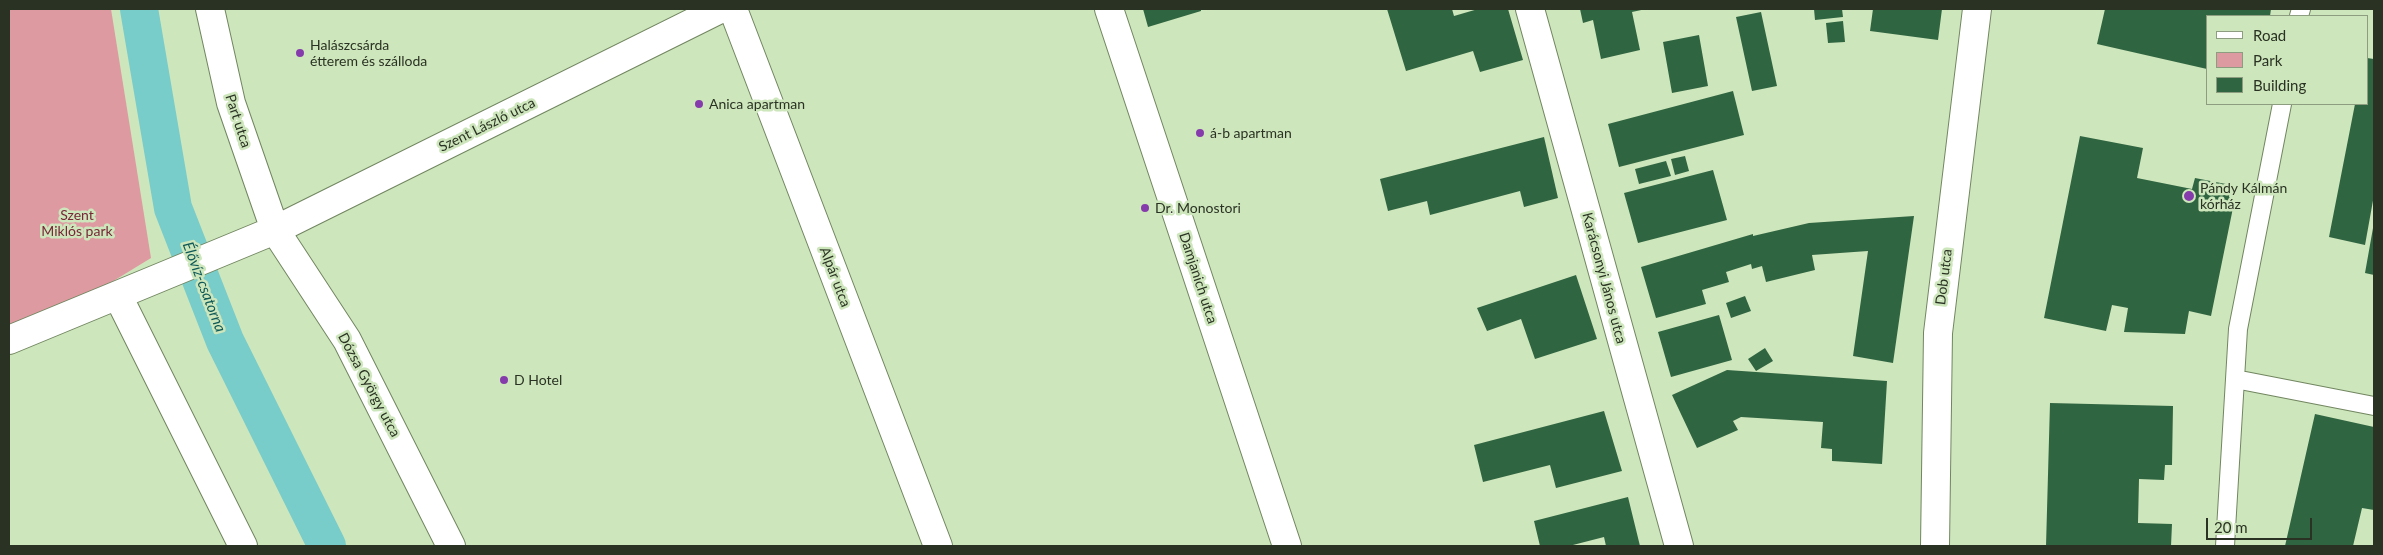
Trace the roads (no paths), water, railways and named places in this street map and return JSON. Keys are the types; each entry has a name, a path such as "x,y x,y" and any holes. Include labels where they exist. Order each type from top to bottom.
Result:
{"street":[{"name":"Part utca","path":"210,9 264,235"},
{"name":"Szent László utca","path":"125,293 264,235 720,9"},
{"name":"Alpár utca","path":"733,9 938,546"},
{"name":"Damjanich utca","path":"1109,9 1287,546"},
{"name":"Karácsonyi János utca","path":"1530,9 1678,546"},
{"name":"Dob utca","path":"1935,546 1938,333 1976,9"},
{"name":"Dózsa György utca","path":"264,235 347,340 451,546"},
{"path":"9,340 125,293 242,546"}],"lane":[{"path":"2225,546 2238,329 2282,105"},
{"path":"2235,379 2374,406"}],"waterway":[{"name":"Élővíz-csatorna","path":"139,9 173,208 225,341 327,546"}],"place":[{"name":"Halászcsárda étterem és szálloda","path":"300,53"},
{"name":"Anica apartman","path":"699,104"},
{"name":"á-b apartman","path":"1200,133"},
{"name":"Pándy Kálmán kórház","path":"2189,196"},
{"name":"Dr. Monostori","path":"1145,208"},
{"name":"D Hotel","path":"504,380"}],"park label":[{"name":"Szent Miklós park","path":"77,224"}]}
